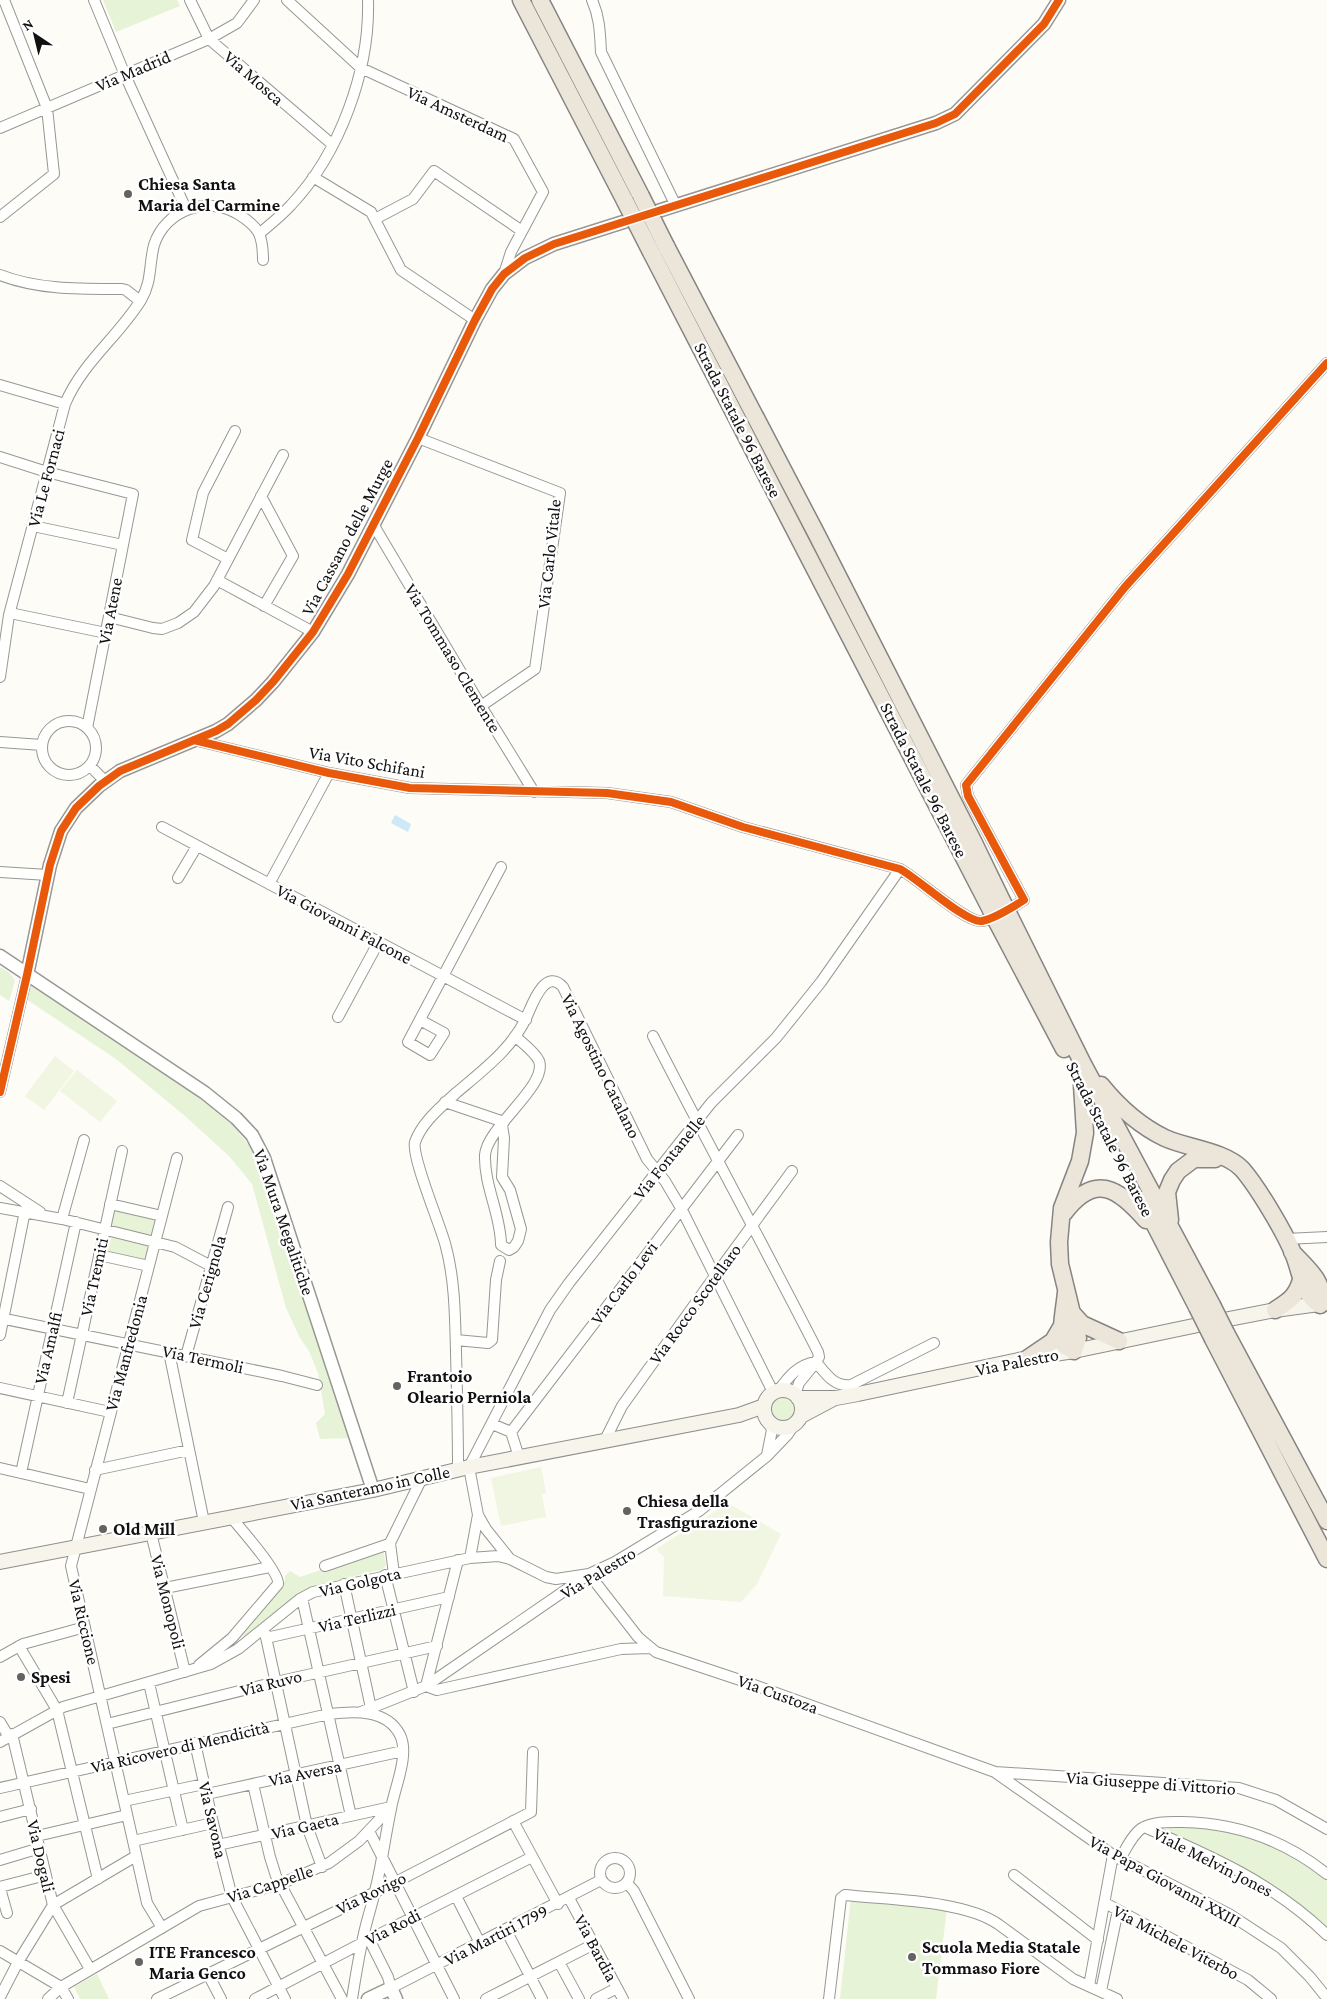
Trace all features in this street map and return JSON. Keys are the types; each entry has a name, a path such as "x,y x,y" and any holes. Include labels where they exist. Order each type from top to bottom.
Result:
{"highway":[{"name":"Strada Statale 96 Barese","path":"521,0 650,252 999,912 1083,1064 1168,1238"},
{"name":"Strada Statale 96 Barese","path":"540,0 974,843 999,912 1082,1085 1204,1306 1327,1559"},
{"path":"1083,1064 1108,1094 1129,1115 1165,1138 1229,1160 1240,1167 1250,1179 1289,1246 1314,1279"},
{"path":"1074,1351 1078,1338 1067,1318 1066,1292 1060,1264 1060,1219 1082,1152 1084,1133 1082,1085"},
{"path":"1168,1238 1167,1192 1178,1171 1194,1159 1229,1160"},
{"path":"1060,1219 1073,1202 1090,1190 1111,1189 1129,1202 1168,1238"},
{"path":"1314,1279 1309,1298 1323,1304"},
{"path":"1274,1310 1290,1301 1314,1279"},
{"path":"1067,1318 1119,1341"},
{"path":"1028,1358 1053,1341 1067,1318"},
{"name":"Strada Statale 96 Barese","path":"1219,1336 1287,1443 1327,1521"}],"main road":[{"name":"Via Palestro","path":"797,1396 836,1398 1274,1310 1323,1304"},
{"path":"739,1415 768,1421 778,1428 789,1427 797,1420 802,1410 797,1396 785,1390 776,1391 766,1400 764,1406 768,1421"},
{"name":"Via Palestro","path":"797,1420 836,1398"},
{"path":"739,1415 764,1406"},
{"name":"Via Santeramo in Colle","path":"0,1562 373,1490 463,1468 739,1415"}],"street":[{"path":"0,216 54,174 47,108 4,0"},
{"path":"94,0 125,75 186,210 206,205 229,209 253,224 260,233 263,245 263,260"},
{"name":"Via Mosca","path":"190,0 209,39 333,145"},
{"name":"Via Madrid","path":"0,128 209,39 237,23 254,0"},
{"path":"287,0 361,68"},
{"path":"260,233 292,204 313,178 333,145 344,120 361,68 368,0"},
{"path":"592,0 601,30 601,52 676,206"},
{"name":"Via Cassano delle Murge","path":"0,1092 48,875 61,831 76,808 105,781 120,772 216,732 239,716 256,700 313,632 348,574 418,438 474,320 492,289 504,274 525,258 554,244 936,123 954,114 1044,24 1059,0"},
{"name":"Via Amsterdam","path":"361,68 514,139 543,192 522,231"},
{"path":"374,218 413,199 434,171 522,231 511,252 504,274"},
{"path":"313,178 371,212 401,270 474,320"},
{"name":"Via Le Fornaci","path":"0,677 6,614 33,526 65,404 83,372 140,301 148,287 154,247 158,234 177,215 186,210"},
{"path":"0,275 42,286 122,289 140,301"},
{"name":"Via Vito Schifani","path":"194,740 329,773 410,788 607,793 671,802 743,827 900,869 976,921 983,921 1024,900 968,796 966,785 1125,586 1327,362"},
{"path":"0,385 65,404"},
{"path":"228,559 192,540 203,492 235,431"},
{"name":"Via Carlo Vitale","path":"418,438 560,493 535,669 481,706"},
{"path":"109,617 153,628 170,627 186,619 194,612 217,580 284,455"},
{"path":"0,456 47,472"},
{"name":"Via Atene","path":"47,472 133,494 87,728"},
{"path":"261,496 293,556 264,606"},
{"name":"Via Tommaso Clemente","path":"373,524 534,792"},
{"path":"33,526 123,545"},
{"path":"217,580 313,632"},
{"path":"6,614 106,633"},
{"path":"66,721 75,722 87,728 95,739 97,748 95,758 90,766 83,772 75,775 58,774 51,769 45,762 42,754 45,736 57,724 66,721"},
{"path":"0,742 42,745"},
{"path":"90,766 105,781"},
{"path":"269,884 329,773"},
{"name":"Via Giovanni Falcone","path":"162,827 526,1020"},
{"path":"178,878 197,846"},
{"path":"420,1020 501,866"},
{"name":"Via Fontanelle","path":"463,1468 492,1424 559,1296 711,1104 776,1038 821,982 900,869"},
{"path":"0,872 48,875"},
{"path":"338,1017 378,943"},
{"name":"Via Mura Megalitiche","path":"0,956 205,1092 236,1118 252,1135 264,1158 373,1490"},
{"name":"Via Agostino Catalano","path":"526,1020 540,988 548,983 560,984 647,1159 658,1170"},
{"path":"526,1020 494,1060 446,1102 425,1124 414,1147 450,1262 453,1281 463,1468 478,1515 486,1530 510,1559 546,1577 556,1579 589,1574"},
{"path":"456,1340 488,1343 492,1340 496,1280 505,1248 486,1173 486,1155 490,1141 528,1092 540,1069 539,1060 515,1036"},
{"path":"653,1036 818,1352 819,1357 799,1384 797,1396"},
{"path":"446,1102 503,1124"},
{"path":"503,1124 502,1177 510,1190 521,1228 518,1241 514,1247 505,1248"},
{"name":"Via Carlo Levi","path":"511,1432 738,1135"},
{"path":"62,1219 84,1140"},
{"name":"Via Tremiti","path":"66,1403 122,1151"},
{"name":"Via Manfredonia","path":"75,1548 177,1158"},
{"path":"658,1170 681,1208 776,1391 792,1373 805,1364 816,1362"},
{"name":"Via Rocco Scotellaro","path":"605,1440 622,1406 792,1171"},
{"path":"0,1186 45,1216"},
{"path":"110,1204 162,1216"},
{"path":"0,1208 25,1211 76,1222 175,1246 211,1266"},
{"name":"Via Cerignola","path":"186,1356 228,1208"},
{"path":"0,1335 25,1211"},
{"name":"Via Amalfi","path":"21,1473 76,1222"},
{"path":"1289,1246 1327,1237"},
{"path":"99,1255 149,1266"},
{"name":"Via Termoli","path":"2,1318 317,1385"},
{"path":"816,1362 838,1385 850,1385 934,1343"},
{"path":"169,1352 204,1522"},
{"path":"0,1388 110,1412"},
{"name":"Via Palestro","path":"426,1686 589,1574 615,1562 699,1511 767,1456 788,1434 797,1420"},
{"path":"767,1456 772,1430 768,1421"},
{"path":"492,1424 511,1432 519,1457"},
{"path":"95,1470 189,1450"},
{"path":"0,1468 90,1489"},
{"path":"414,1692 393,1610 390,1544 422,1478"},
{"path":"470,1558 478,1515"},
{"path":"164,1588 270,1567 231,1517"},
{"name":"Via Monopoli","path":"151,1533 164,1588 189,1670"},
{"path":"325,1566 390,1544"},
{"name":"Via Riccione","path":"75,1548 71,1566 136,1856 147,1903 162,1928"},
{"name":"Via Golgota","path":"7,1737 57,1710 211,1664 265,1633 302,1598 313,1592 458,1560 498,1556 510,1559"},
{"path":"426,1686 458,1560"},
{"name":"Via Golgota","path":"189,1670 232,1638 278,1584 279,1581 270,1567"},
{"name":"Via Custoza","path":"589,1574 638,1637 650,1648 664,1655 743,1681 995,1772"},
{"path":"344,1584 361,1662 367,1712"},
{"name":"Via Terlizzi","path":"265,1633 309,1629 449,1597"},
{"path":"302,1598 351,1816"},
{"path":"0,1657 19,1646 85,1627"},
{"path":"265,1633 307,1826 322,1867"},
{"path":"19,1646 57,1710 98,1879"},
{"name":"Via Ruvo","path":"107,1724 276,1682 436,1646"},
{"name":"Via Ricovero di Mendicità","path":"0,1788 285,1723 329,1714 367,1712 426,1686 437,1690 621,1649 650,1648"},
{"path":"149,1683 183,1830"},
{"name":"Via Cappelle","path":"48,1999 61,1987 90,1969 199,1906 280,1884 322,1867 338,1857 368,1831 391,1807 403,1752 401,1738 394,1727 385,1718 367,1712"},
{"name":"Via Dogali","path":"0,1722 24,1782 53,1905 90,1969"},
{"name":"Via Savona","path":"195,1743 212,1823 232,1897 285,1999"},
{"name":"Via Aversa","path":"124,1801 174,1791 253,1784 403,1752"},
{"name":"Via Rovigo","path":"161,1998 531,1812 533,1752"},
{"name":"Via Giuseppe di Vittorio","path":"995,1772 1239,1788 1276,1800 1327,1829"},
{"name":"Via Papa Giovanni XXIII","path":"995,1772 1117,1857 1229,1914 1281,1948 1310,1976 1327,1998"},
{"path":"253,1784 264,1836 280,1884 342,1999"},
{"path":"352,1999 366,1941 391,1807"},
{"name":"Via Gaeta","path":"218,1845 391,1807"},
{"path":"0,1817 31,1809"},
{"path":"37,1836 127,1814"},
{"path":"513,1821 558,1904"},
{"path":"1089,1986 1105,1903 1117,1857 1137,1832 1144,1827 1168,1822 1209,1822 1251,1831 1279,1845 1327,1874"},
{"path":"133,1841 212,1823"},
{"name":"Viale Melvin Jones","path":"1144,1827 1217,1860 1265,1886 1286,1899 1327,1935"},
{"path":"368,1831 454,1999"},
{"path":"0,1860 40,1848"},
{"path":"0,1997 18,1962 53,1905 136,1856"},
{"name":"Via Rodi","path":"255,1999 532,1857"},
{"path":"615,1857 625,1860 628,1864 630,1874 623,1886 608,1887 601,1880 600,1870 602,1865 610,1858 615,1857"},
{"path":"7,1913 0,1887 46,1875"},
{"path":"1014,1875 1098,1940"},
{"name":"Via Martiri 1799","path":"393,1994 436,1965 558,1904 601,1880"},
{"path":"626,1883 634,1891 689,1999"},
{"path":"456,1896 480,1943"},
{"path":"829,1999 842,1896 948,1906 977,1914 992,1920 1073,1979 1117,1999"},
{"name":"Via Bardia","path":"569,1898 623,1999"},
{"name":"Via Michele Viterbo","path":"1105,1903 1248,1980 1271,1999"},
{"path":"1101,1991 1118,1910"},
{"path":"506,1930 542,1999"},
{"path":"366,1941 388,1977 393,1994 368,1999"},
{"path":"486,1999 594,1944"},
{"path":"0,1951 61,1987 68,1999"},
{"path":"560,1962 579,1999"},
{"path":"208,1974 221,1999"},
{"path":"596,1999 617,1988"}],"green space":[{"path":"103,0 177,0 180,6 116,32"},
{"path":"0,967 10,973 15,981 9,1001 0,995"},
{"path":"37,986 211,1105 227,1120 249,1146 261,1166 270,1189 303,1297 351,1438 320,1439 316,1423 325,1414 318,1373 309,1351 300,1338 286,1308 252,1184 229,1156 185,1116 116,1059 26,999 29,988"},
{"path":"55,1056 74,1071 44,1110 25,1096"},
{"path":"77,1070 117,1101 100,1122 60,1091"},
{"path":"113,1210 157,1220 153,1236 109,1226"},
{"path":"107,1236 149,1245 146,1260 104,1250"},
{"path":"783,1396 793,1399 796,1409 793,1419 783,1422 773,1419 770,1409 773,1399"},
{"path":"541,1467 546,1493 542,1494 546,1517 501,1526 491,1478"},
{"path":"726,1502 781,1534 757,1584 741,1602 663,1596 664,1557 656,1549 714,1512"},
{"path":"383,1549 386,1565 383,1569 312,1587 245,1638 241,1632 281,1587 285,1576 290,1571 300,1577"},
{"path":"1170,1827 1210,1828 1245,1836 1275,1848 1302,1864 1327,1881 1327,1929 1310,1913 1272,1884 1231,1861 1166,1830"},
{"path":"851,1897 947,1908 936,1999 840,1999"},
{"path":"97,1974 109,1999 80,1999 74,1987"}],"water":[{"path":"395,815 411,824 408,832 391,823"}],"cycle path":[{"path":"0,1092 50,865 61,831 76,808 99,786 120,771 216,731 228,724 256,700 273,682 313,632 348,574 418,438 475,320 492,289 504,274 525,258 554,244 936,123 955,114 1044,24 1059,0"},
{"path":"194,740 329,773 410,788 607,793 671,802 743,827 900,869 965,915 975,920 987,920 1024,900 968,796 966,785 1125,587 1327,363"}],"place":[{"name":"Chiesa Santa Maria del Carmine","path":"128,194"},
{"name":"Frantoio Oleario Perniola","path":"397,1386"},
{"name":"Chiesa della Trasfigurazione","path":"627,1511"},
{"name":"Old Mill","path":"103,1529"},
{"name":"Spesi","path":"21,1677"},
{"name":"Scuola Media Statale Tommaso Fiore","path":"912,1957"},
{"name":"ITE Francesco Maria Genco","path":"139,1962"}]}
